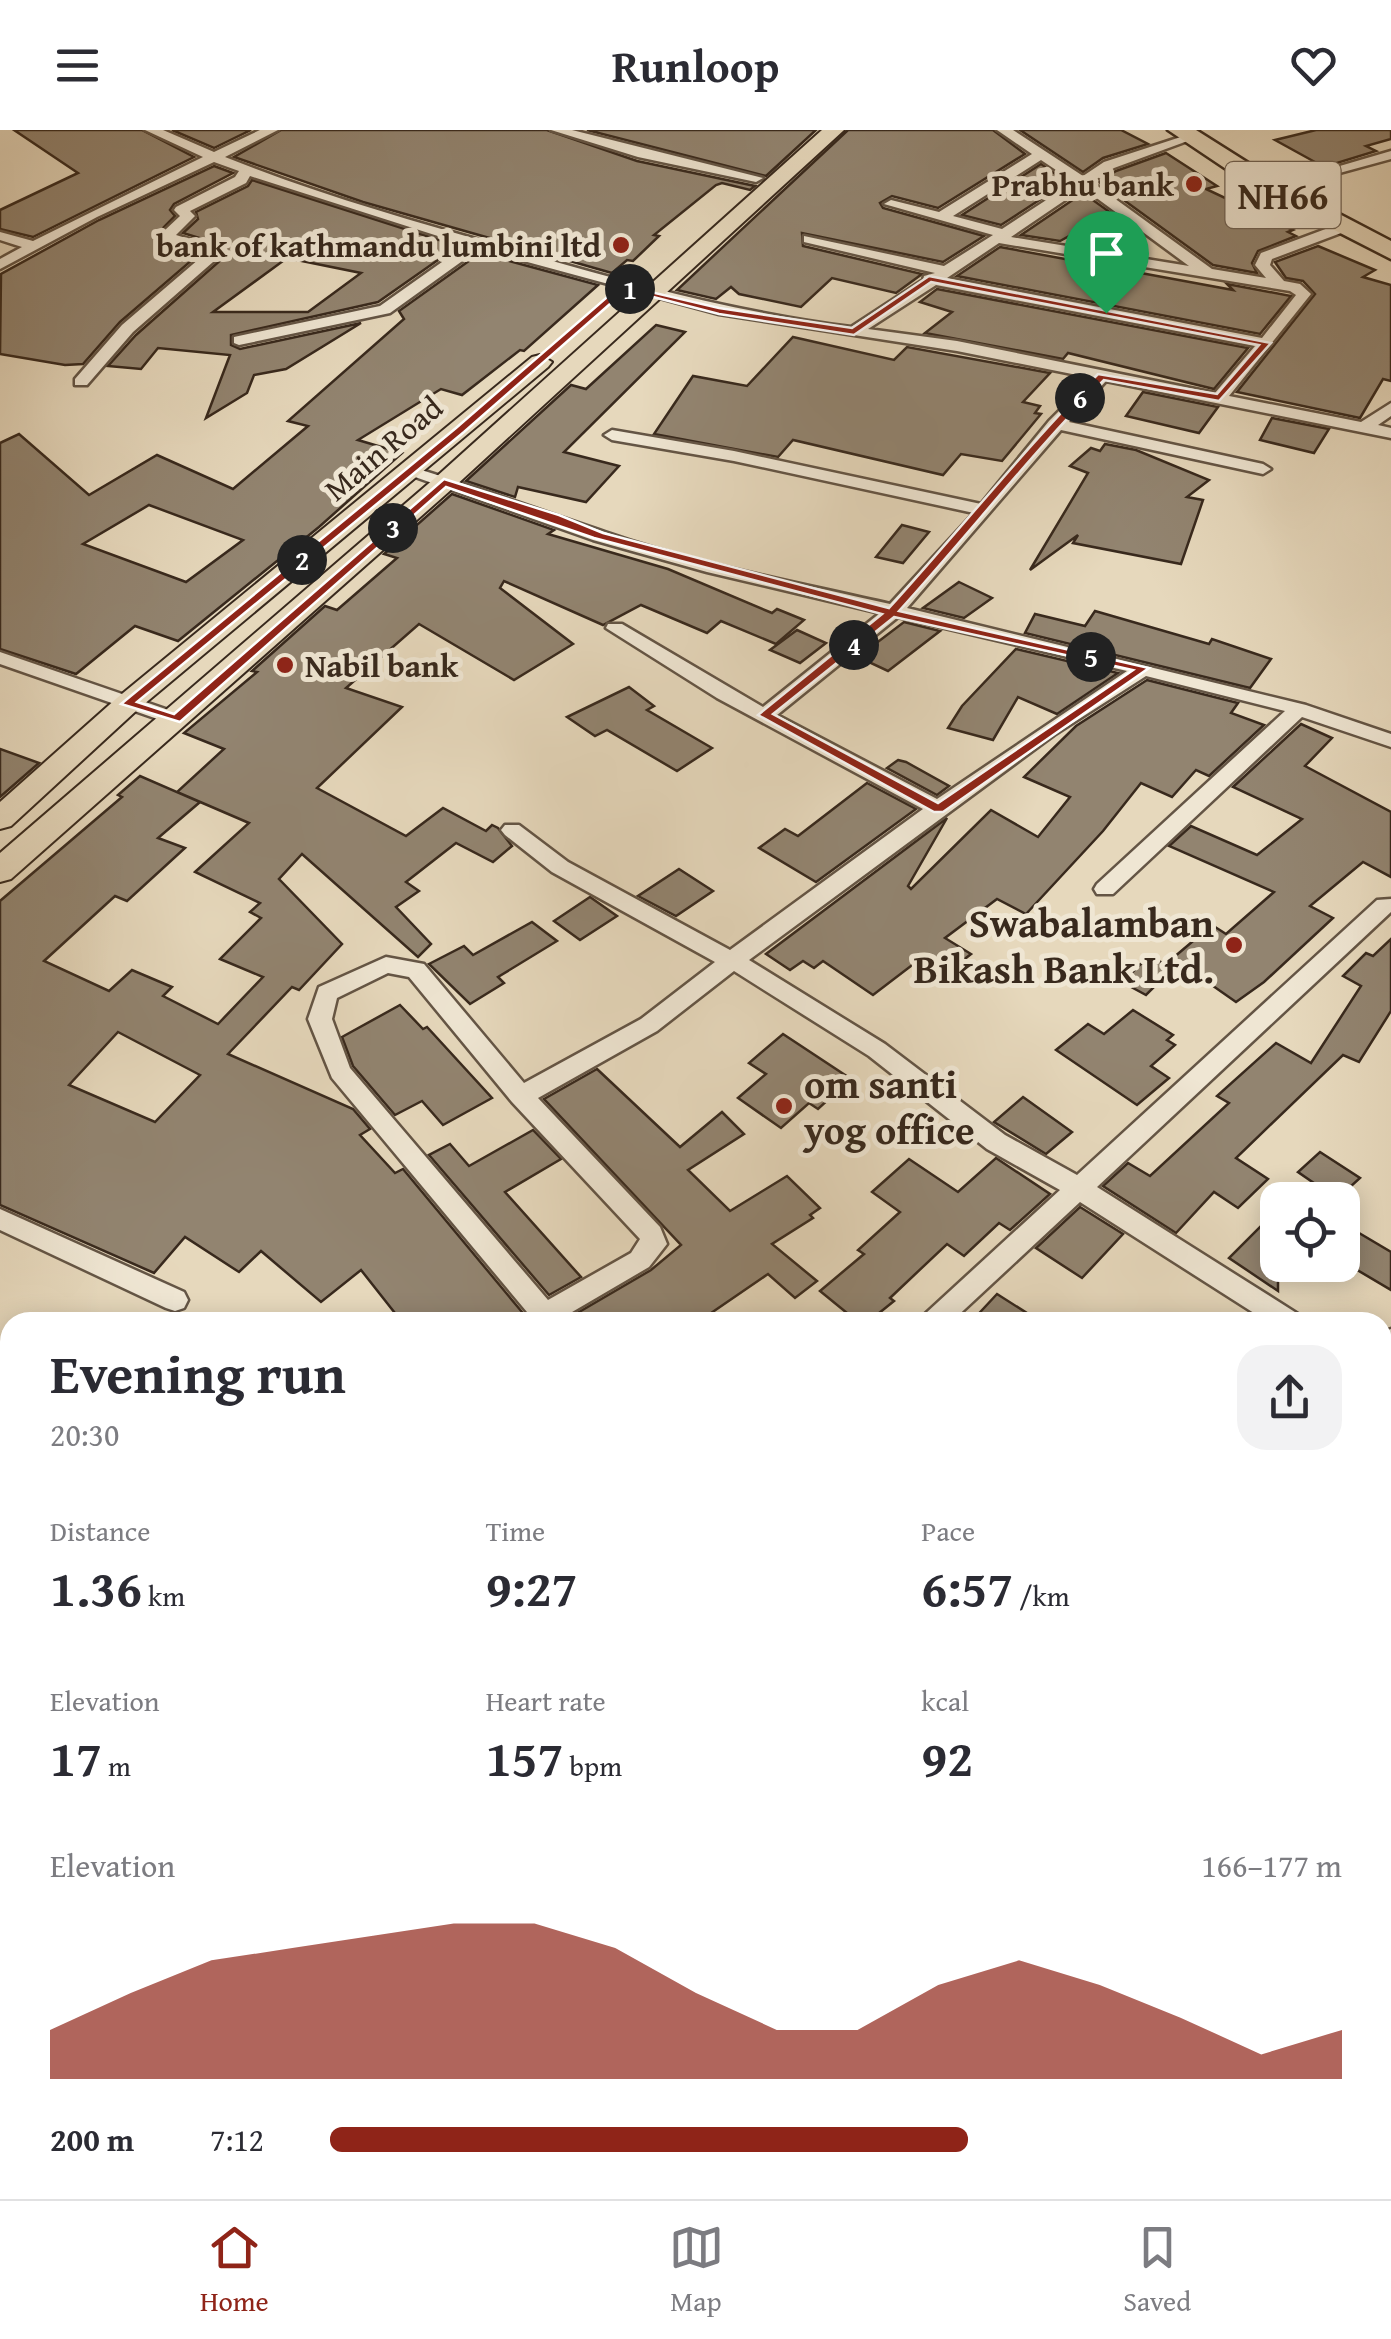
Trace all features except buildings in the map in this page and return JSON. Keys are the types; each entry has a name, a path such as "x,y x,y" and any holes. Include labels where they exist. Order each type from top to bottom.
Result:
{"highway":[{"name":"NH66","path":"1217,130 1299,180 1391,226"},
{"name":"NH66","path":"1184,133 1271,188 1391,251"}],"main road":[{"name":"Main Road","path":"0,872 444,483 637,290 811,130"},
{"name":"Main Road","path":"0,819 127,704 834,130"}],"street":[{"path":"152,130 245,172 637,290 798,326 956,346 1391,433"},
{"path":"0,265 108,207 215,160 271,130"},
{"path":"560,130 643,154 756,178"},
{"path":"1004,130 1082,180 1209,273"},
{"path":"854,332 1082,180 1184,133"},
{"path":"941,217 1039,155"},
{"path":"1299,180 1391,155"},
{"path":"80,382 100,354 131,324 216,252 170,238 169,234 188,216 181,210 240,180 245,172"},
{"path":"891,204 1002,236 1280,285 1304,294 1219,398"},
{"path":"1280,285 1262,265 1266,256 1344,227"},
{"path":"0,236 35,246"},
{"path":"809,239 946,270"},
{"path":"239,340 385,310 477,244"},
{"path":"929,279 1266,343"},
{"path":"765,715 891,613 1055,424 1102,376"},
{"path":"1364,427 1391,408"},
{"path":"1055,424 1263,468"},
{"path":"612,436 734,456 984,510"},
{"path":"409,472 555,518 598,536 891,613 1143,668 1299,709 1391,741"},
{"path":"615,628 938,809"},
{"path":"0,658 176,719"},
{"path":"521,1096 649,1024 938,809 1143,668"},
{"path":"1105,889 1299,709"},
{"path":"512,830 576,876 775,983 877,1050 996,1142 1077,1188 1273,1312"},
{"path":"945,1312 1389,904"},
{"path":"532,1312 340,1072 320,1019 327,994 386,965 416,970 521,1096 652,1234 654,1244 640,1260 550,1312"},
{"path":"0,1219 175,1300"}],"place":[{"name":"Prabhu bank","path":"1194,184"},
{"name":"bank of kathmandu lumbini ltd","path":"621,245"},
{"name":"Nabil bank","path":"285,665"},
{"name":"Swabalamban Bikash Bank Ltd.","path":"1234,945"},
{"name":"om santi yog office","path":"784,1106"}],"route":[{"path":"1106,313 929,279 854,332 719,311 624,287 460,430 127,704 176,719 444,483 555,518 598,536 891,613 765,715 938,809 1143,668 891,613 1055,424 1102,376 1219,398 1266,343 1106,313"}]}
